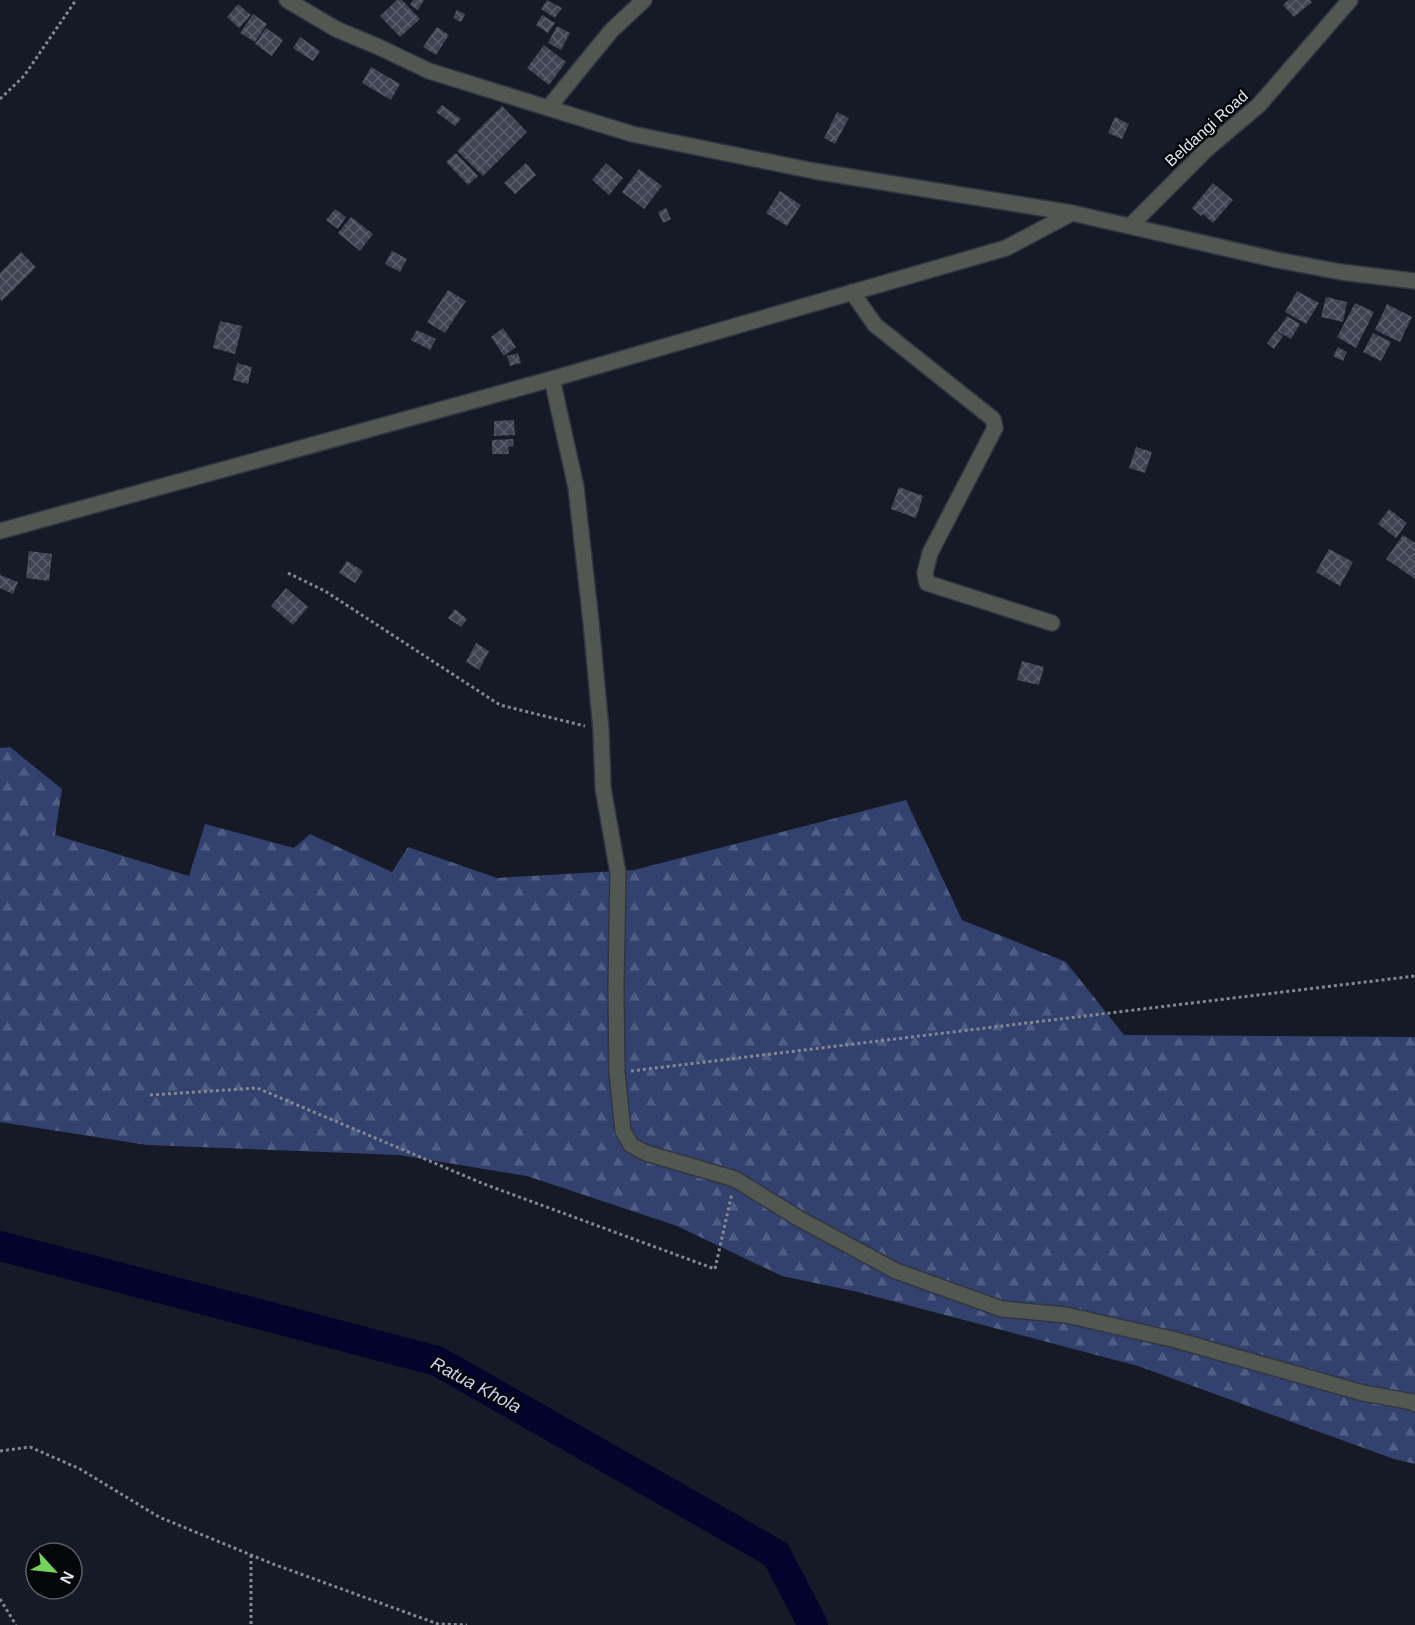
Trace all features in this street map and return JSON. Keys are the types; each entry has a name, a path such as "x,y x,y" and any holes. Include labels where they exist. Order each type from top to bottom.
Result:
{"street":[{"path":"287,0 336,29 429,71 632,134 814,171 1072,213 1277,260 1341,272 1415,281"},
{"path":"549,107 610,32 644,0"},
{"name":"Beldangi Road","path":"1131,225 1208,148 1259,105 1350,0"},
{"path":"0,531 552,379 1006,249 1072,213"},
{"path":"852,292 875,325 993,419 995,428 930,553 925,573 927,583 1052,623"},
{"path":"552,379 576,487 601,730 603,789 618,873 617,1072 623,1131 631,1145 646,1153 735,1179 798,1218 896,1271 1002,1309 1066,1315 1176,1340 1364,1393 1414,1401"}],"path":[{"path":"0,99 24,76 76,0"},
{"path":"288,573 325,591 500,705 601,730"},
{"path":"617,1072 1415,976"},
{"path":"150,1095 257,1088 483,1184 715,1269 735,1179"},
{"path":"0,1451 30,1447 80,1468 159,1517 250,1555 438,1624 467,1625"},
{"path":"250,1555 251,1625"},
{"path":"0,1599 16,1625"}],"green space":[{"path":"10,747 62,789 55,835 189,876 205,824 294,848 310,834 392,872 408,847 497,878 634,870 906,800 962,920 1066,962 1124,1035 1415,1037 1415,1464 1394,1459 1138,1366 858,1292 782,1276 677,1226 527,1176 399,1155 147,1145 0,1122 0,748"}],"building":[{"path":"397,0 402,0 420,19 400,37 380,16"},
{"path":"413,0 424,0 418,10 410,5"},
{"path":"547,0 562,8 555,18 541,9"},
{"path":"1288,0 1310,0 1312,2 1294,17 1283,5"},
{"path":"238,4 251,15 239,28 227,17"},
{"path":"457,10 465,14 461,22 453,18"},
{"path":"253,14 267,24 255,42 240,33"},
{"path":"542,15 555,23 548,33 536,25"},
{"path":"557,26 570,33 561,50 548,43"},
{"path":"437,27 449,35 436,55 423,47"},
{"path":"266,28 283,40 272,56 255,44"},
{"path":"300,37 320,51 313,61 293,48"},
{"path":"544,45 566,62 549,85 527,68"},
{"path":"371,67 400,84 391,100 362,83"},
{"path":"442,105 461,119 455,126 436,112"},
{"path":"502,106 527,132 483,176 457,151"},
{"path":"837,112 849,118 835,144 824,138"},
{"path":"1115,117 1129,124 1122,139 1108,133"},
{"path":"456,153 478,176 468,185 446,162"},
{"path":"526,163 536,175 515,194 504,183"},
{"path":"606,163 623,178 609,195 592,180"},
{"path":"639,169 662,186 644,209 622,192"},
{"path":"1213,183 1233,200 1213,223 1192,208"},
{"path":"780,191 801,205 787,226 766,213"},
{"path":"666,208 671,219 663,223 658,212"},
{"path":"335,209 346,217 338,229 326,220"},
{"path":"351,217 373,234 360,251 338,233"},
{"path":"392,251 407,259 400,272 385,264"},
{"path":"21,252 36,267 2,301 0,299 0,273"},
{"path":"448,290 466,301 445,333 427,322"},
{"path":"1297,291 1319,303 1306,324 1285,312"},
{"path":"1326,297 1347,302 1343,322 1321,317"},
{"path":"1355,303 1374,312 1356,348 1337,337"},
{"path":"1387,304 1412,317 1400,342 1375,330"},
{"path":"1287,316 1300,324 1291,339 1277,331"},
{"path":"220,321 242,326 235,354 213,348"},
{"path":"503,328 516,347 504,356 491,337"},
{"path":"417,330 436,339 430,350 411,340"},
{"path":"1276,331 1283,336 1274,349 1267,343"},
{"path":"1373,333 1391,342 1381,361 1363,352"},
{"path":"1338,347 1347,352 1343,361 1333,356"},
{"path":"518,353 521,363 510,366 507,356"},
{"path":"237,363 252,367 248,384 233,380"},
{"path":"514,420 515,435 494,436 494,421"},
{"path":"513,439 514,446 508,447 509,454 492,454 492,440"},
{"path":"1136,447 1152,452 1145,473 1129,468"},
{"path":"899,487 923,496 916,518 891,509"},
{"path":"1389,509 1407,523 1396,538 1378,524"},
{"path":"1403,535 1415,543 1415,579 1386,559"},
{"path":"1329,549 1353,562 1340,586 1316,572"},
{"path":"29,551 52,554 49,581 26,578"},
{"path":"347,561 363,571 355,583 339,573"},
{"path":"0,575 18,582 13,594 0,588"},
{"path":"286,588 308,607 293,625 271,606"},
{"path":"455,609 467,619 461,627 448,618"},
{"path":"476,643 489,651 479,670 466,662"},
{"path":"1022,661 1044,667 1039,685 1017,680"}],"waterway":[{"name":"Ratua Khola","path":"0,1246 437,1361 776,1554 813,1625"}]}
